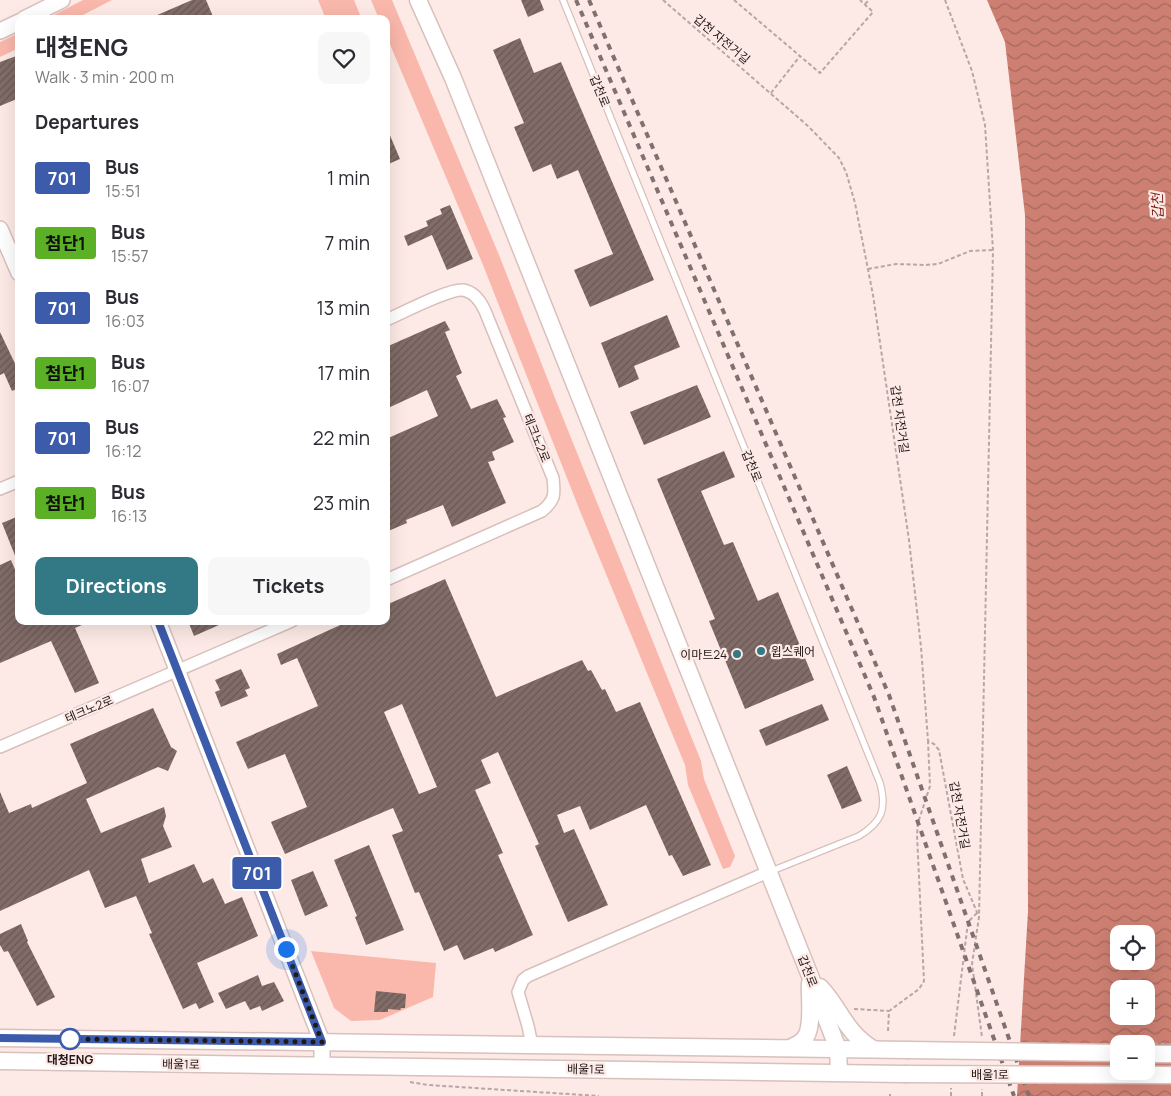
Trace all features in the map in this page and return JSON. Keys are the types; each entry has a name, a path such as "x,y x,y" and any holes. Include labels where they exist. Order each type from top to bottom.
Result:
{"main road":[{"name":"갑천로","path":"418,0 456,87 810,976 838,1049 839,1072"},
{"path":"810,976 827,994 851,1032 873,1049"},
{"path":"790,1048 804,1040 811,1025 809,1002 810,976"},
{"name":"배울1로","path":"0,1038 1110,1053"},
{"path":"1155,1054 1171,1054"},
{"name":"배울1로","path":"0,1061 1171,1076"}],"street":[{"path":"32,15 62,0"},
{"path":"0,31 15,24"},
{"path":"0,229 15,264"},
{"name":"테크노2로","path":"390,318 449,292 463,290 480,300 553,478 555,492 551,503 542,511 390,578"},
{"path":"0,489 15,483"},
{"path":"160,625 322,1042 322,1066"},
{"name":"테크노2로","path":"0,747 283,625"},
{"path":"532,1045 518,992 523,980 528,976 768,872"}],"lane":[{"name":"갑천로","path":"564,0 883,793 882,813 870,830 768,872"}],"path":[{"name":"갑천 자전거길","path":"663,0 808,126 839,158 846,172 855,203 868,269 909,540 921,646 928,741 939,750 963,879 979,917"},
{"path":"734,0 820,73 873,12 860,0"},
{"path":"865,4 870,0"},
{"path":"946,0 972,71 986,125 993,250 979,917 972,964 982,1039"},
{"path":"771,93 800,56"},
{"path":"868,269 896,264 938,264 970,251 993,250"},
{"path":"836,1009 889,1011 919,989 924,981 917,835 930,786 928,741"},
{"path":"953,1042 968,922 977,913"},
{"path":"888,1031 889,1011"},
{"path":"409,1082 428,1085 600,1096"},
{"path":"982,1086 982,1096"},
{"path":"951,1087 951,1096"}],"shaded area":[{"path":"83,0 112,0 83,15 54,15"},
{"path":"318,0 354,0 360,15 324,15"},
{"path":"371,0 392,0 499,255 701,761 704,779 735,856 730,867 723,869 688,785 685,765 580,511 483,265 390,44 390,15 377,15"},
{"path":"15,35 15,50 0,57 0,42"},
{"path":"311,951 436,963 433,997 380,1020 351,1021 334,1008"}],"water":[{"name":"갑천","path":"987,0 1171,0 1171,1096 1017,1096 1028,911 1025,215 1005,42"}],"building":[{"path":"192,0 206,0 212,15 157,15"},
{"path":"521,0 540,0 544,10 528,17"},
{"path":"520,38 534,73 561,62 654,280 590,307 574,270 613,254 578,170 557,179 551,164 533,172 514,127 524,123 493,50"},
{"path":"15,56 15,100 0,106 0,62"},
{"path":"390,135 400,159 390,163"},
{"path":"450,205 473,259 447,270 432,235 408,246 404,236 428,226 426,221 442,214 440,209"},
{"path":"667,315 680,347 634,366 639,379 619,388 601,343"},
{"path":"445,321 450,330 445,332 462,373 456,376 471,409 497,399 506,417 503,418 514,442 492,452 495,460 488,462 506,503 452,527 443,505 406,520 407,523 390,530 390,437 438,416 427,390 390,407 390,345"},
{"path":"0,332 15,364 15,390 12,391 4,373 0,375"},
{"path":"697,385 711,417 644,445 630,412"},
{"path":"724,451 735,477 701,491 724,545 733,542 758,601 778,592 814,680 745,709 709,621 715,619 657,479"},
{"path":"15,518 15,556 2,523"},
{"path":"11,560 15,570 15,625 82,625 75,628 99,683 75,693 51,641 0,663 0,565"},
{"path":"445,579 496,697 582,660 588,671 591,670 602,690 605,689 616,712 640,702 711,865 683,876 672,855 669,856 646,805 590,830 580,806 557,815 564,833 574,829 608,905 568,922 535,846 539,844 498,752 481,760 491,783 475,790 503,853 498,855 533,935 495,952 493,948 464,960 457,945 444,951 419,892 415,893 392,835 403,831 393,808 285,854 271,822 307,807 285,754 248,769 236,742 318,706 297,658 281,665 277,654 340,625 390,625 390,603","holes":["402,704 437,787 419,794 384,712"]},
{"path":"190,625 219,625 194,636"},
{"path":"241,669 250,688 245,690 248,696 221,707 215,692 220,690 215,680"},
{"path":"822,704 829,720 766,746 759,730"},
{"path":"153,708 171,747 177,751 168,771 158,767 86,799 101,833 164,807 166,816 163,826 172,847 141,859 149,883 194,864 203,883 213,878 225,904 242,897 258,936 197,963 214,1002 199,1009 196,1003 183,1009 149,934 152,933 136,896 105,908 89,870 0,911 0,792 9,813 31,804 32,808 87,783 70,744"},
{"path":"847,766 862,801 842,809 827,775"},
{"path":"369,845 404,930 366,945 355,917 357,916 334,860"},
{"path":"313,871 328,906 305,916 291,880"},
{"path":"21,924 27,942 55,997 37,1006 8,951 4,952 0,945 0,934"},
{"path":"258,975 262,986 274,982 284,1001 262,1011 260,1006 250,1010 245,1001 226,1009 218,993"},
{"path":"376,991 406,994 405,1008 400,1010 388,1009 388,1012 374,1012"}],"railway":[{"path":"576,0 874,697 1014,1096"},
{"path":"589,0 889,695 1029,1096"}],"bus line":[{"name":"701","path":"0,1038 322,1042 160,625"}],"place":[{"name":"윕스퀘어","path":"761,651"},
{"name":"이마트24","path":"737,654"},
{"name":"대청ENG","path":"70,1039"}],"route":[{"path":"70,1039 322,1042 286,949"}]}
